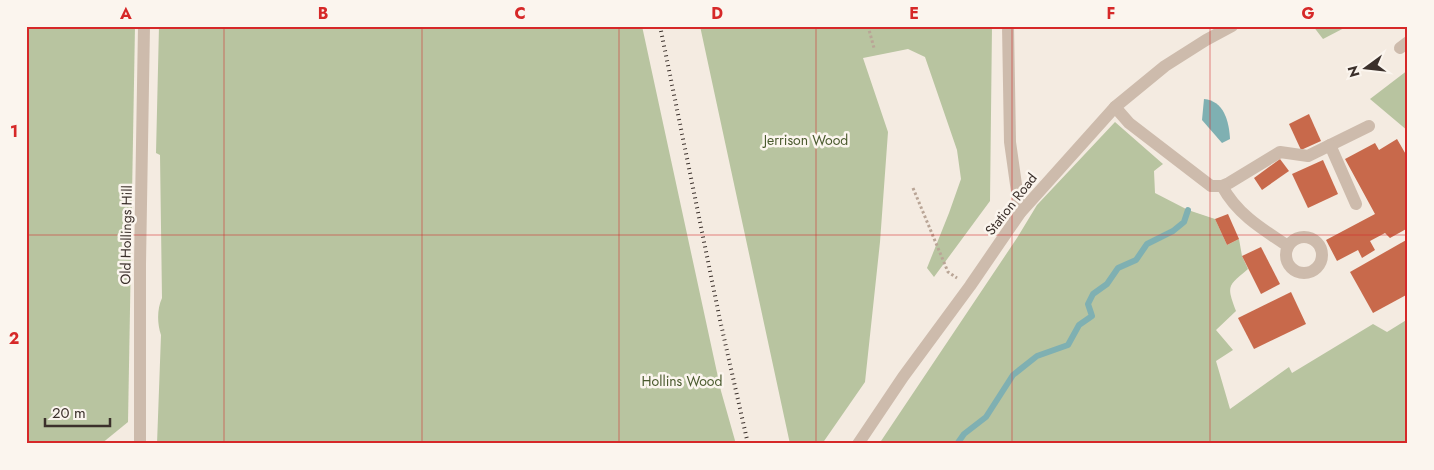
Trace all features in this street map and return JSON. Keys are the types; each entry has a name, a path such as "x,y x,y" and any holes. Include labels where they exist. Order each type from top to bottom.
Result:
{"street":[{"name":"Old Hollings Hill","path":"140,444 140,264 144,26"},
{"path":"1008,26 1010,142 1020,213"},
{"name":"Station Road","path":"858,444 903,377 970,286 1020,213 1115,107 1164,66 1232,26"},
{"path":"1115,107 1129,123 1211,186 1222,186 1229,183 1280,152 1308,156 1369,126"},
{"path":"1330,145 1356,204"},
{"path":"1222,186 1229,199 1255,225 1288,246"}],"path":[{"path":"868,26 874,48"},
{"path":"913,188 948,272 970,286"}],"green space":[{"path":"26,26 135,26 128,422 101,444 26,444"},
{"name":"Hollins Wood","path":"159,26 642,26 721,391 736,444 157,444 161,335 158,316 162,298 160,155 156,153"},
{"name":"Jerrison Wood","path":"700,26 992,26 990,201 934,277 927,268 961,179 957,150 925,57 908,49 863,58 888,132 880,242 865,382 822,444 790,444"},
{"path":"1313,26 1348,26 1323,39"},
{"path":"1408,70 1408,131 1370,99"},
{"path":"1115,122 1163,164 1154,171 1155,193 1188,210 1215,219 1227,245 1239,239 1242,256 1248,269 1236,279 1231,287 1231,296 1236,311 1216,330 1233,350 1216,361 1230,409 1289,367 1292,373 1373,324 1387,332 1408,319 1408,444 879,444 1017,238 1037,205"}],"water":[{"path":"1204,99 1211,101 1221,108 1227,119 1230,139 1222,143 1202,120"}],"building":[{"path":"1309,114 1321,141 1301,150 1289,124"},
{"path":"1397,139 1408,158 1408,228 1390,238 1385,233 1370,241 1375,250 1362,258 1358,250 1337,261 1326,240 1375,214 1345,159 1375,143 1379,150"},
{"path":"1280,159 1289,171 1262,190 1254,178"},
{"path":"1323,160 1338,194 1308,208 1292,174"},
{"path":"1228,214 1239,239 1227,245 1215,219"},
{"path":"1408,239 1408,294 1373,313 1350,272"},
{"path":"1261,247 1280,284 1261,294 1242,256"},
{"path":"1291,292 1306,324 1254,349 1238,318"}],"waterway":[{"path":"957,444 964,434 986,417 1013,375 1037,356 1068,345 1079,325 1092,316 1088,304 1093,294 1107,284 1118,268 1136,260 1147,244 1173,231 1184,222 1188,210"}],"railway":[{"path":"660,26 720,320 748,444"}]}
